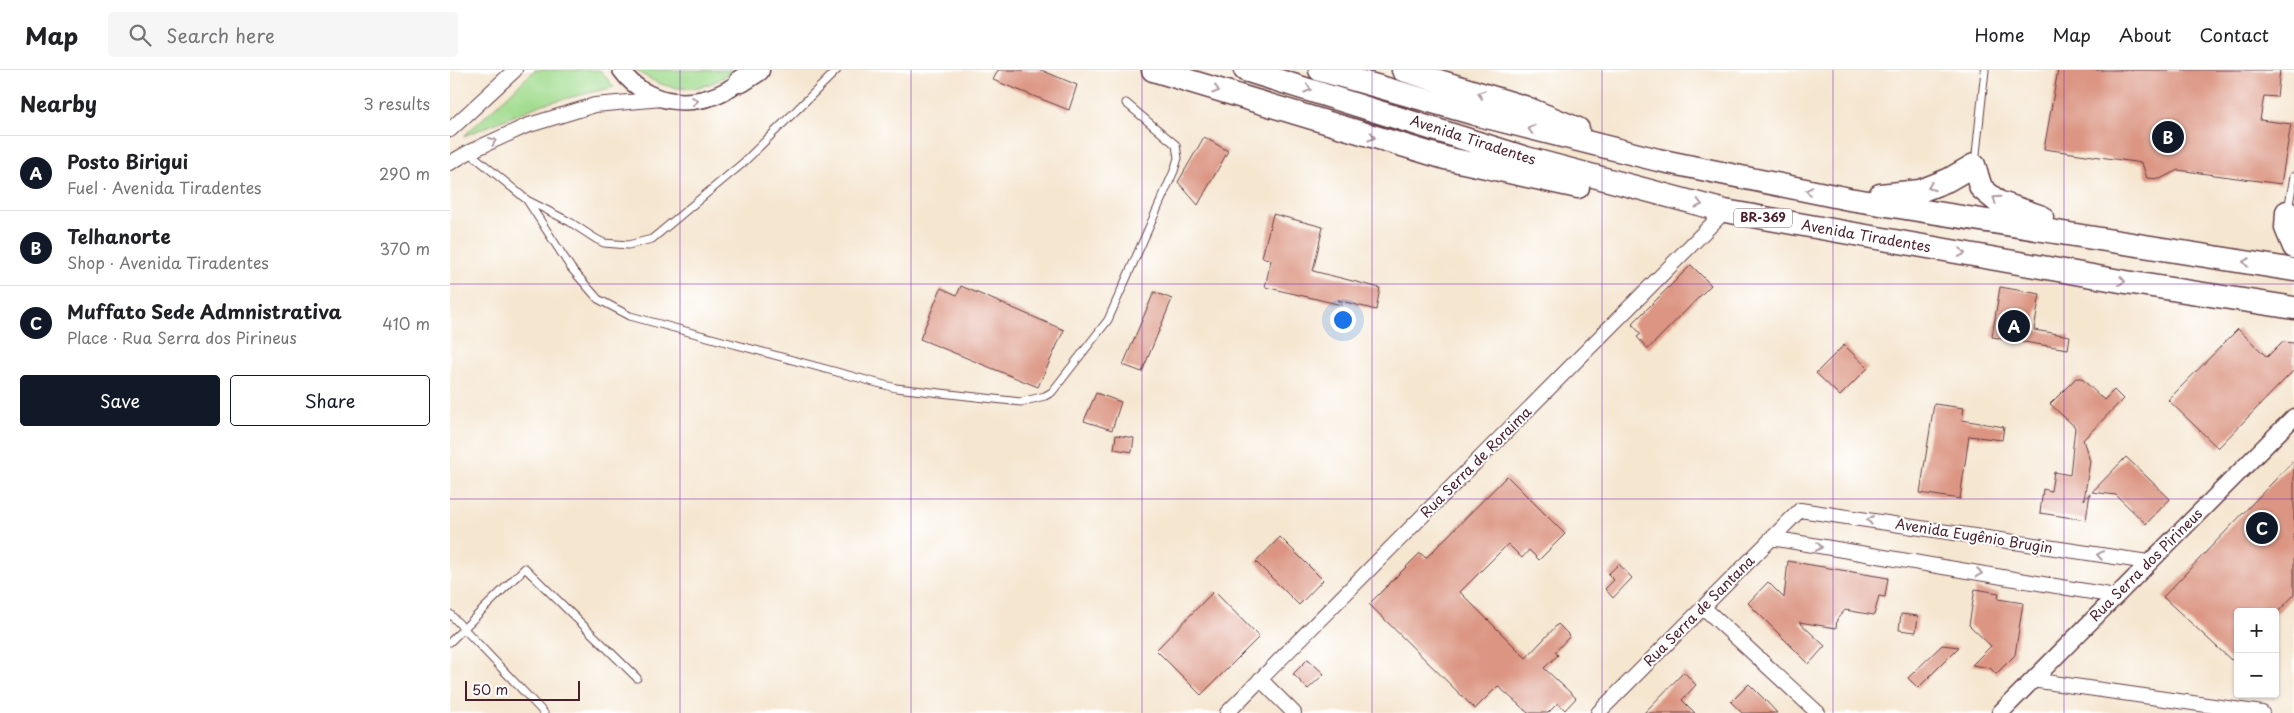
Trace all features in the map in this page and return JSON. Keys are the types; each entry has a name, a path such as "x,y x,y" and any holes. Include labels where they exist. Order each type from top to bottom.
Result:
{"highway":[{"path":"1153,70 1445,158 1582,188 1660,195"},
{"name":"Avenida Tiradentes","path":"1245,70 1526,158 1725,211 2116,280 2294,308"},
{"name":"Avenida Tiradentes","path":"1320,70 1475,114 1658,160 1849,199 2294,270"},
{"path":"1412,71 1524,107 1658,160"},
{"path":"1849,199 1920,191 1948,180 1974,165 1981,188 1998,202 2124,243"},
{"path":"2287,212 2286,228 2294,247"}],"street":[{"path":"450,130 515,70"},
{"path":"621,70 635,84 663,99 677,102 704,100 730,89 750,74"},
{"path":"450,163 469,152 526,126 595,105 663,99"},
{"name":"Rua Serra de Roraima","path":"1227,713 1725,211"},
{"name":"Rua Serra dos Pirineus","path":"2000,713 2294,417"},
{"name":"Avenida Eugênio Brugin","path":"1800,510 2148,562"},
{"name":"Rua Serra de Santana","path":"1598,713 1800,510"},
{"path":"1771,538 2115,596"},
{"path":"1703,607 1818,713"},
{"path":"1260,679 1294,713"},
{"path":"2032,680 2262,713"}],"lane":[{"path":"469,152 527,200 570,222 604,243 628,245 652,239 743,163 837,70"},
{"path":"1974,165 1986,70"},
{"path":"527,200 571,268 598,299 630,316 896,388 1020,402 1045,396 1052,392 1108,320 1174,172 1178,158 1176,145 1126,103"},
{"path":"2287,212 2294,176"},
{"path":"450,642 525,568 637,678"},
{"path":"450,614 544,713"}],"green space":[{"path":"535,70 600,70 614,87 543,104 464,136"},
{"path":"637,70 733,70 710,84 685,88 660,84"}],"building":[{"path":"998,70 1041,70 1077,85 1069,110 993,80"},
{"path":"2058,70 2280,70 2277,97 2264,96 2260,120 2291,124 2281,184 2178,170 2160,179 2147,178 2142,163 2044,149"},
{"path":"1204,137 1228,151 1198,205 1178,182"},
{"path":"1273,214 1323,227 1313,271 1380,288 1376,310 1338,300 1342,305 1265,287 1271,260 1262,257"},
{"path":"1691,265 1711,285 1648,349 1637,337 1641,334 1632,324"},
{"path":"961,286 1064,330 1038,387 920,339 941,288 957,295"},
{"path":"2000,287 2040,294 2034,330 2070,336 2068,349 1992,337"},
{"path":"1154,292 1172,299 1142,372 1123,365"},
{"path":"2238,329 2267,357 2282,342 2294,343 2294,370 2218,448 2168,400"},
{"path":"1844,345 1868,368 1840,396 1816,373"},
{"path":"2076,378 2081,378 2104,400 2114,390 2123,399 2083,440 2090,461 2084,500 2090,493 2086,520 2040,513 2043,489 2051,491 2054,472 2070,475 2075,427 2050,404"},
{"path":"1096,393 1121,402 1112,430 1084,421"},
{"path":"1934,404 1964,408 1962,420 2004,427 2002,440 1969,436 1960,499 1920,493"},
{"path":"1116,435 1134,438 1132,452 1114,449"},
{"path":"2126,457 2170,499 2146,524 2116,495 2092,492"},
{"path":"2294,460 2294,595 2279,611 2279,608 2234,608 2234,657 2231,660 2163,597"},
{"path":"1507,476 1565,534 1539,560 1529,550 1522,558 1508,544 1460,592 1526,658 1558,624 1570,636 1555,652 1558,655 1544,668 1576,698 1565,710 1558,703 1548,713 1528,713 1498,686 1475,709 1369,604 1420,553 1426,558"},
{"path":"1280,537 1323,580 1299,605 1256,562"},
{"path":"1788,561 1888,578 1885,597 1879,596 1874,615 1845,610 1837,619 1836,628 1799,622 1825,646 1809,664 1748,603 1768,582 1784,598"},
{"path":"1619,564 1632,578 1613,598 1605,589 1614,580 1608,574"},
{"path":"1975,589 1999,593 1998,599 2023,603 2015,655 1996,674 1990,668 1972,665 1991,646 1969,625"},
{"path":"1214,591 1259,637 1201,695 1156,650"},
{"path":"1901,614 1918,616 1916,632 1899,630"},
{"path":"1942,645 1959,647 1918,688 1908,678"},
{"path":"1308,659 1324,674 1308,689 1293,674"},
{"path":"1684,672 1696,685 1682,700 1695,713 1644,713"},
{"path":"1749,684 1777,713 1742,713 1731,702"}],"place":[{"name":"Telhanorte","path":"2168,137"},
{"name":"Posto Birigui","path":"2014,326"},
{"name":"Muffato Sede Admnistrativa","path":"2262,528"}]}
